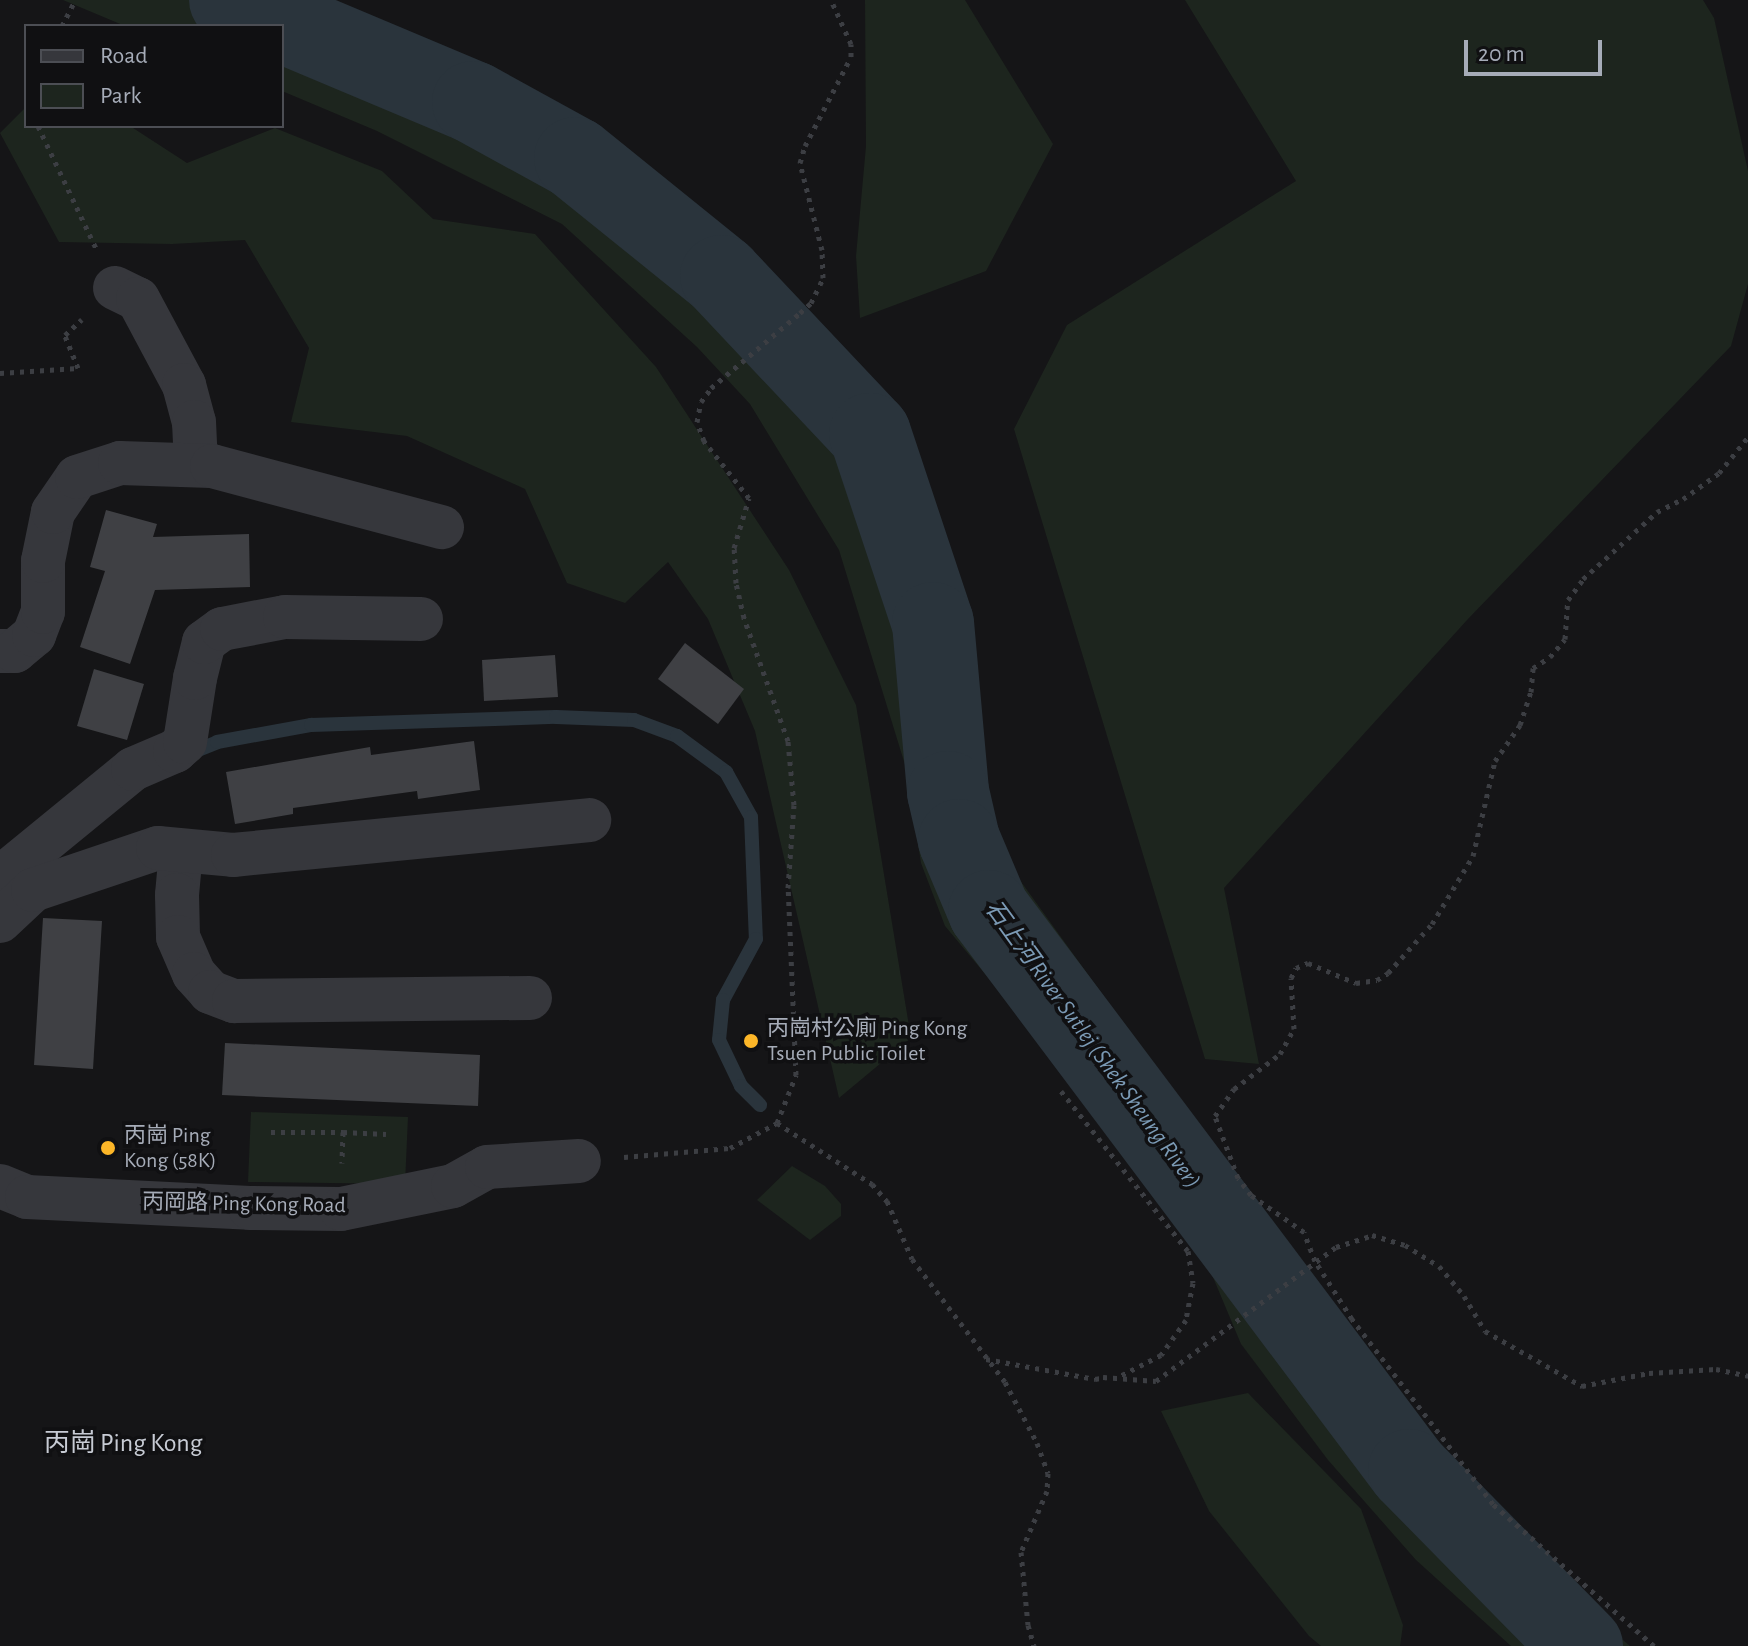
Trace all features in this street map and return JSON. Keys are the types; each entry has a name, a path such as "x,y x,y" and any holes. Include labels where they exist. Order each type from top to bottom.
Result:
{"street":[{"path":"115,288 138,299 184,385 194,422 196,464"},
{"path":"0,651 15,651 34,635 43,612 43,561 53,512 77,477 120,463 196,464 442,527"},
{"path":"0,878 133,769 175,751 185,742 204,642 222,629 285,617 421,619"},
{"path":"0,921 33,890 158,848 233,855 589,820"},
{"path":"181,851 177,895 178,937 194,974 210,992 234,1001 530,998"},
{"name":"丙岡路 Ping Kong Road","path":"0,1186 27,1197 250,1208 341,1209 453,1186 487,1167 579,1161"}],"path":[{"path":"63,24 75,0"},
{"path":"579,1161 730,1148 777,1123 796,1075 788,888 794,805 788,741 744,618 736,583 734,548 749,498 704,441 697,422 701,402 719,379 800,313 817,293 824,270 802,172 802,154 851,57 851,44 831,0"},
{"path":"1654,1646 1493,1504 1352,1319 1315,1261 1304,1232 1251,1195 1238,1178 1215,1116 1234,1089 1280,1054 1294,1029 1291,978 1296,968 1308,963 1356,983 1377,980 1388,973 1432,924 1473,856 1495,761 1520,725 1531,692 1533,668 1550,657 1565,639 1568,600 1583,579 1657,512 1683,499 1719,473 1748,437"},
{"path":"1061,1091 1188,1251 1193,1283 1186,1320 1161,1355 1122,1375 1103,1377"},
{"path":"777,1123 879,1192 887,1201 912,1259 1005,1382 1048,1473 1047,1491 1021,1552 1026,1610 1034,1646"},
{"path":"271,1132 386,1134"},
{"path":"341,1209 343,1132"},
{"path":"986,1359 1103,1377 1156,1381 1315,1261 1347,1240 1372,1235 1405,1245 1439,1266 1464,1296 1485,1331 1582,1386 1649,1373 1716,1369 1748,1376"}],"green space":[{"path":"63,0 292,0 538,107 704,227 783,301 880,417 947,619 958,729 1004,858 1167,1084 1224,1174 1323,1303 1405,1422 1503,1537 1630,1646 1511,1646 1416,1560 1328,1460 1241,1344 1202,1251 1046,1047 945,926 921,863 906,768 839,550 750,404 697,347 562,224 377,131 284,92 284,24 120,24"},
{"path":"865,0 965,0 1053,144 986,271 860,318 856,256 866,146"},
{"path":"1185,0 1703,0 1714,18 1748,171 1748,284 1731,346 1468,619 1224,888 1259,1064 1205,1059 1014,429 1067,325 1296,181"},
{"path":"24,109 24,128 133,128 187,163 275,128 382,171 433,219 535,234 656,367 789,570 856,705 911,1038 839,1098 755,731 708,619 668,562 625,603 567,583 525,489 407,436 291,422 309,348 245,240 172,244 59,242 0,133"},
{"path":"251,1112 408,1117 405,1184 248,1182"},
{"path":"792,1166 825,1186 841,1204 841,1216 810,1240 757,1200"},
{"path":"1248,1393 1361,1509 1403,1625 1400,1646 1321,1646 1309,1636 1209,1511 1161,1411"}],"building":[{"path":"106,510 157,524 153,537 249,534 250,587 155,590 130,664 80,647 105,571 90,567"},
{"path":"685,643 744,689 718,724 658,679"},
{"path":"555,655 558,697 484,701 482,660"},
{"path":"94,669 144,684 127,740 77,726"},
{"path":"474,741 480,790 418,799 417,791 293,808 293,814 235,824 226,772 370,747 371,755"},
{"path":"43,918 102,921 93,1069 34,1065"},
{"path":"225,1043 480,1055 478,1106 222,1095"}],"waterway":[{"name":"石上河 River Sutlej (Shek Sheung River)","path":"230,0 473,102 575,158 721,276 870,434 933,623 948,792 959,840 989,911 1409,1470 1582,1646"},
{"path":"188,754 217,742 311,725 556,717 634,720 677,736 726,772 751,817 756,939 723,1000 719,1040 741,1086 760,1105"}],"place":[{"name":"丙崗村公廁 Ping Kong Tsuen Public Toilet","path":"751,1041"},
{"name":"丙崗 Ping Kong (58K)","path":"108,1148"}],"district":[{"name":"丙崗 Ping Kong","path":"123,1444"}]}
